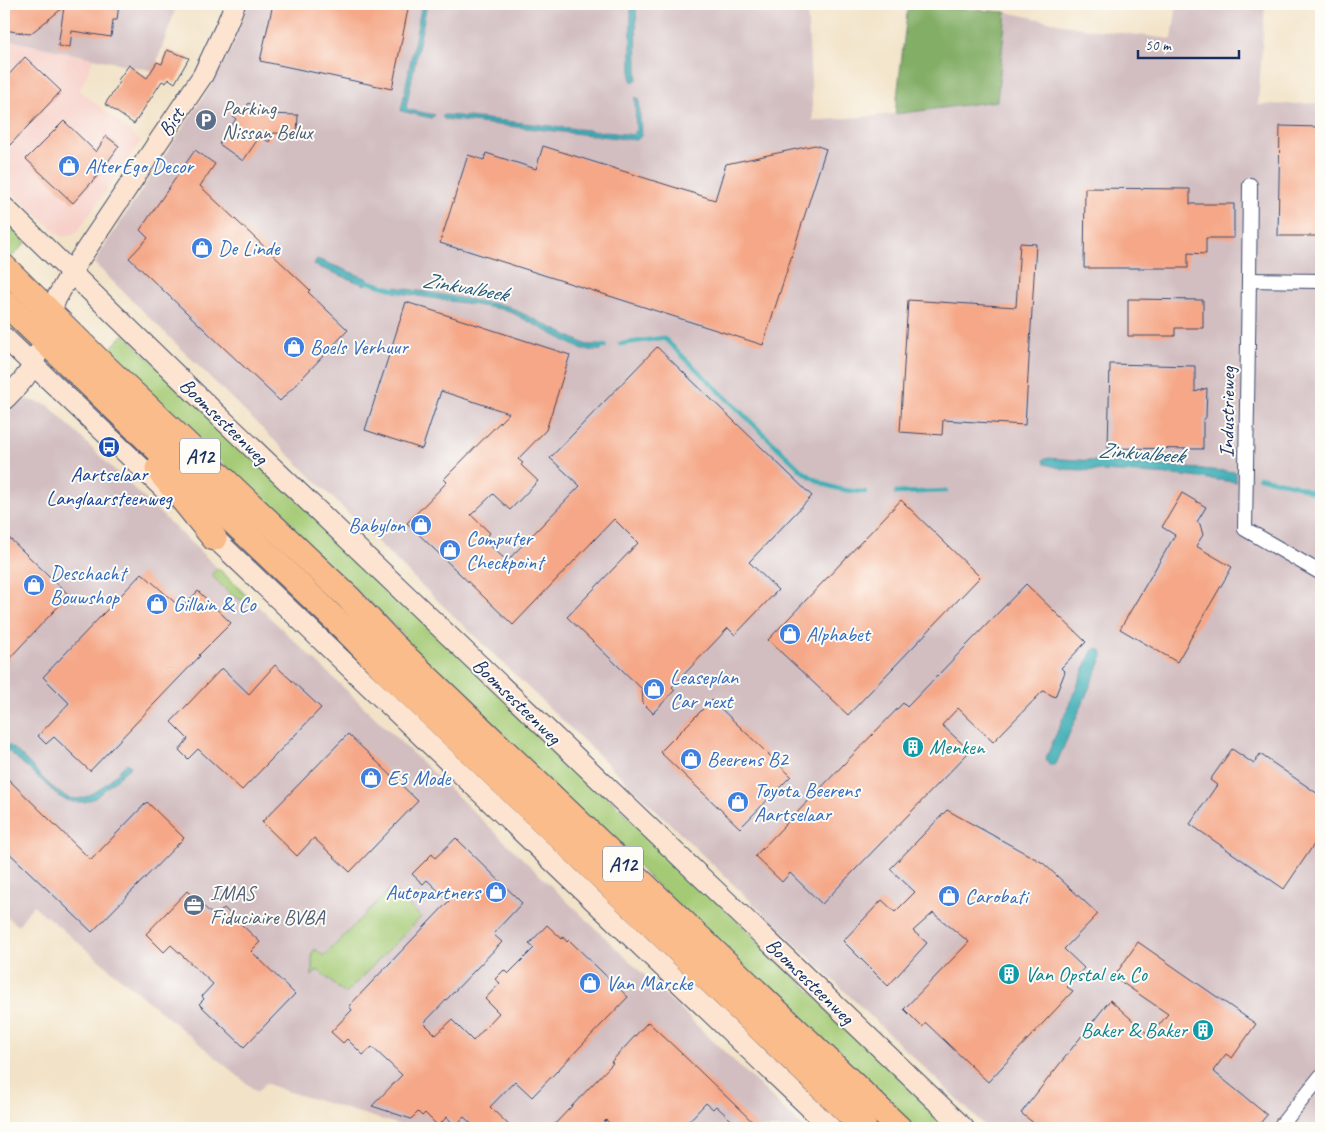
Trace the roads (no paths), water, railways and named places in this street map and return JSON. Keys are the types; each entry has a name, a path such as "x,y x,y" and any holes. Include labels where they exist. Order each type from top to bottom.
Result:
{"highway":[{"name":"A12","path":"4,268 898,1128"},
{"name":"A12","path":"4,302 345,629 390,675 864,1128"},
{"path":"142,435 158,470 214,538"}],"main road":[{"name":"Bist","path":"4,400 26,377 33,365 50,313 75,266 203,74 235,4"},
{"name":"Boomsesteenweg","path":"4,207 75,266 191,390 964,1128"},
{"path":"4,337 831,1128"}],"street":[{"path":"1250,185 1249,280 1321,282"},
{"name":"Industrieweg","path":"1249,280 1246,529 1321,574"},
{"path":"1280,1128 1321,1076"}],"water":[{"path":"422,4 427,4 406,107 409,110 435,115 431,118 401,111"},
{"path":"631,4 636,4 637,79 633,82 631,80"},
{"path":"636,97 639,99 641,136 637,140 444,119 442,117 444,115 458,116 633,135 636,131"},
{"path":"317,259 368,279 365,285 314,265"},
{"path":"395,287 507,306 587,345 600,345 601,350 583,350 507,310 394,292"},
{"path":"1045,458 1236,472 1236,482 1174,475 1064,469 1045,464 1043,460"},
{"path":"1096,648 1101,650 1103,656 1057,762 1055,765 1049,765 1046,758 1092,651"},
{"path":"4,743 17,751 53,787 69,798 77,799 94,793 127,763 131,766 95,798 85,802 73,802 61,798 10,752 4,749"}],"waterway":[{"name":"Zinkvalbeek","path":"362,280 400,291"},
{"name":"Zinkvalbeek","path":"620,344 662,338 666,340 801,470 831,487 865,492"},
{"name":"Zinkvalbeek","path":"594,348 605,346"},
{"name":"Zinkvalbeek","path":"1259,477 1295,485 1321,496"},
{"name":"Zinkvalbeek","path":"896,493 946,491"}],"place":[{"name":"Parking Nissan Belux","path":"206,120"},
{"name":"AlterEgo Decor","path":"69,166"},
{"name":"De Linde","path":"202,248"},
{"name":"Boels Verhuur","path":"294,347"},
{"name":"Aartselaar Langlaarsteenweg","path":"109,447"},
{"name":"Babylon","path":"421,525"},
{"name":"Computer Checkpoint","path":"450,550"},
{"name":"Deschacht Bouwshop","path":"34,585"},
{"name":"Gillain & Co","path":"157,604"},
{"name":"Alphabet","path":"790,634"},
{"name":"Leaseplan Car next","path":"654,689"},
{"name":"Menken","path":"913,747"},
{"name":"Beerens B2","path":"691,759"},
{"name":"E5 Mode","path":"371,778"},
{"name":"Toyota Beerens Aartselaar","path":"738,802"},
{"name":"Autopartners","path":"496,892"},
{"name":"Carobati","path":"949,896"},
{"name":"IMAS Fiduciaire BVBA","path":"194,905"},
{"name":"Van Opstal en Co","path":"1009,974"},
{"name":"Van Marcke","path":"590,983"},
{"name":"Baker & Baker","path":"1203,1030"}]}
